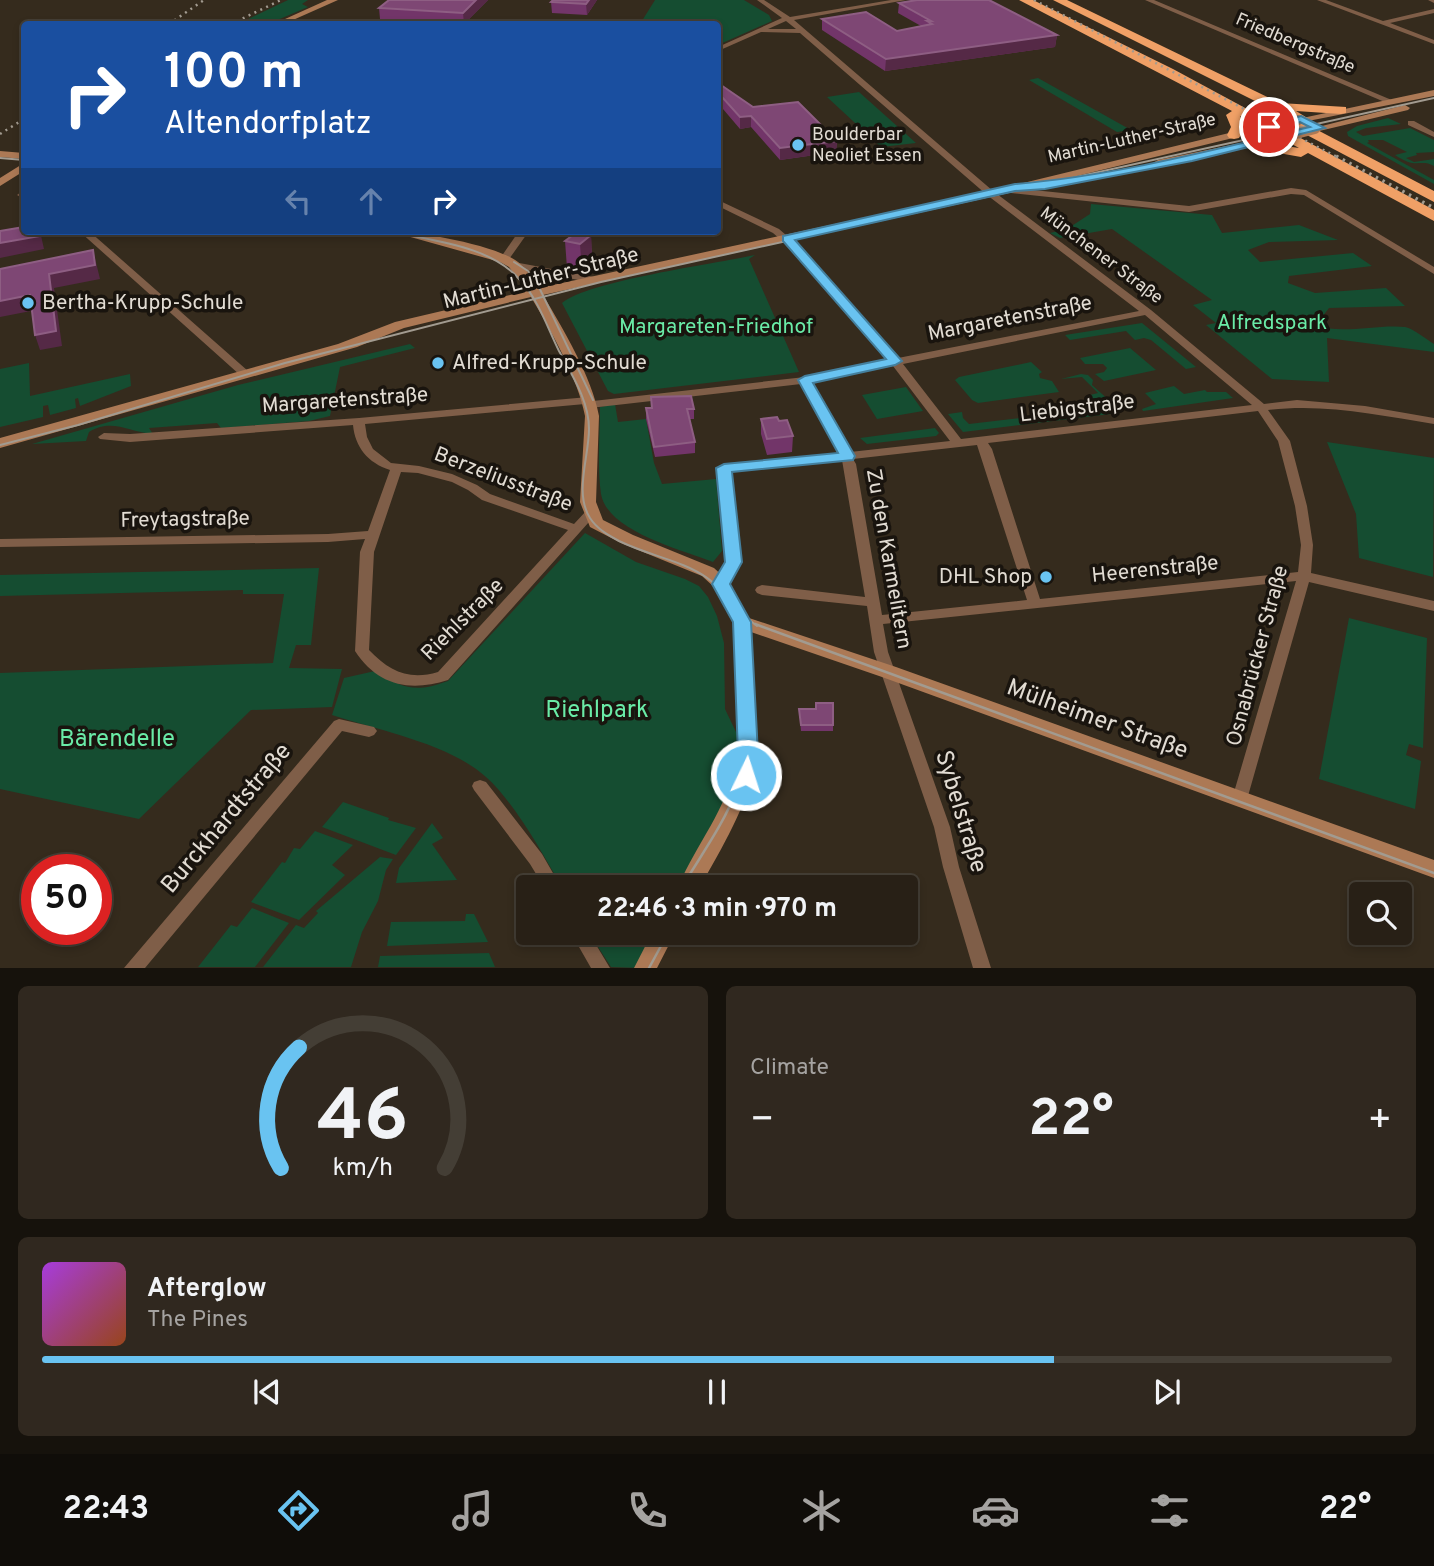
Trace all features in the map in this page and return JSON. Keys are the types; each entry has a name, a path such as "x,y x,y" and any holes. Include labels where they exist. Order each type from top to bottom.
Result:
{"highway":[{"path":"1014,0 1260,129"},
{"path":"1024,0 1168,72 1434,216"},
{"path":"1047,0 1219,83 1434,197"},
{"path":"1058,0 1300,119"},
{"path":"1269,102 1342,117 1339,131 1343,141"},
{"path":"1233,115 1238,127 1234,135"},
{"path":"1317,129 1434,189"},
{"path":"1279,139 1434,223"},
{"path":"1255,145 1301,153"}],"main road":[{"path":"285,21 334,0"},
{"path":"1342,117 1390,101 1434,93"},
{"path":"1342,117 1434,100"},
{"name":"Martin-Luther-Straße","path":"1010,189 1051,184 1255,145 1317,129 1342,117"},
{"name":"Martin-Luther-Straße","path":"0,443 244,373 344,346 399,336 594,280 1010,189 1300,119 1342,117"},
{"path":"1300,119 1317,129"},
{"path":"1260,129 1279,139"},
{"path":"0,183 21,168"},
{"path":"411,235 509,262 538,298 589,403 592,416 588,502 596,523 606,530 699,568 721,584 742,622 748,754 746,775 739,794 695,875"},
{"name":"Martin-Luther-Straße","path":"538,298 768,250 785,244 787,239"},
{"name":"Mülheimer Straße","path":"742,622 889,672 1434,869"},
{"path":"645,968 657,945"}],"street":[{"name":"Münchener Straße","path":"760,0 803,31 990,193 1147,312 1261,406"},
{"path":"721,48 789,20 903,0"},
{"name":"Friedbergstraße","path":"1148,0 1390,101"},
{"path":"1320,0 1434,42"},
{"path":"1383,23 1434,11"},
{"path":"759,31 803,31"},
{"path":"1411,123 1434,135"},
{"path":"1051,184 1049,191 1058,197"},
{"path":"1010,189 1058,197 1189,209 1291,191 1306,193 1434,271"},
{"path":"721,205 787,239 895,361 958,443"},
{"path":"0,240 27,235"},
{"path":"89,235 244,373"},
{"path":"522,235 509,262 594,280"},
{"name":"Margaretenstraße","path":"104,437 130,438 589,403 805,380 1147,312"},
{"name":"Zu den Karmelitern","path":"805,380 847,456 881,652 889,672"},
{"name":"Liebigstraße","path":"721,584 734,562 724,468 847,456 1261,406 1309,404 1365,409 1434,421"},
{"name":"Osnabrücker Straße","path":"1240,799 1304,576 1307,545 1301,506 1284,441 1261,406"},
{"name":"Berzeliusstraße","path":"359,421 361,443 369,453 397,469 419,469 477,488 486,497 577,529"},
{"path":"980,440 986,449 1035,604"},
{"name":"Riehlstraße","path":"397,469 370,535 362,651 372,663 405,682 424,684 443,676 591,513"},
{"name":"Freytagstraße","path":"0,543 370,535"},
{"name":"Heerenstraße","path":"877,620 1304,576 1434,606"},
{"path":"762,590 873,602"},
{"name":"Sybelstraße","path":"889,672 942,827 951,867 982,968"},
{"name":"Burckhardtstraße","path":"133,968 339,724 369,731"},
{"path":"480,786 546,875"},
{"path":"587,945 601,968"}],"green space":[{"path":"288,0 308,0 302,4 308,7 275,21 244,21"},
{"path":"655,0 744,0 769,15 772,21 721,44 721,21 642,21"},
{"path":"1038,78 1131,130 1117,132 1029,80"},
{"path":"859,92 916,143 881,147 827,97"},
{"path":"1388,118 1401,124 1366,128 1356,132 1363,136 1410,128 1434,140 1434,152 1416,153 1417,155 1406,158 1414,162 1434,159 1434,166 1403,160 1395,155 1407,152 1383,140 1368,140 1367,143 1434,180 1434,184 1348,136 1347,132 1357,126"},
{"name":"Alfredspark","path":"1091,204 1212,215 1222,233 1299,225 1338,240 1269,242 1248,250 1260,262 1353,253 1372,266 1289,276 1288,283 1315,293 1386,288 1405,306 1329,308 1316,325 1336,329 1405,327 1434,344 1434,352 1327,338 1329,382 1272,379 1206,325 1216,323 1193,305 1212,300 1112,229 1060,238 1050,233 1067,229 1090,214"},
{"name":"Margareten-Friedhof","path":"755,255 749,259 799,372 614,394 608,391 562,303 597,287"},
{"path":"1142,323 1196,367 1186,369 1151,340 1135,340 1126,331 1070,340 1065,335"},
{"path":"410,344 415,348 340,367 330,416 309,421 221,428 217,423 149,428 153,434 105,426 89,432 86,441 32,444 238,385"},
{"path":"1130,348 1156,370 1104,381 1095,374 1104,372 1107,368 1103,364 1085,364 1080,358"},
{"path":"1031,362 1042,372 1039,374 1040,378 1052,381 1059,392 978,403 972,400 955,380 959,377"},
{"path":"29,363 30,396 130,374 131,386 80,406 78,398 75,399 76,408 50,415 48,405 43,406 43,417 0,427 0,369"},
{"path":"1088,375 1093,380 1092,385 1111,402 1106,402 1109,407 1114,407 1119,413 963,432 948,414 962,412 963,418 969,424 1095,409 1094,402 1086,396 1098,393 1082,377 1061,379"},
{"path":"1174,386 1184,394 1205,390 1226,392 1233,398 1143,411 1142,409 1156,404 1145,393"},
{"path":"906,387 923,411 877,419 862,395"},
{"path":"615,404 618,422 646,419 654,463 662,484 716,479 722,551 713,562 631,529 606,507 600,483 600,407"},
{"path":"935,428 939,433 936,436 867,444 860,438"},
{"path":"1327,442 1434,458 1433,577 1359,558 1356,514"},
{"name":"Riehlpark","path":"585,533 636,562 699,586 717,616 724,643 725,709 747,755 728,813 693,875 555,875 507,800 486,777 470,765 433,747 332,715 344,678 375,671 394,682 410,687 427,687 448,681"},
{"name":"Bärendelle","path":"319,568 311,645 296,645 289,668 342,669 332,707 251,710 139,819 0,789 0,673 273,663 284,594 243,594 243,590 0,596 0,575"},
{"path":"1349,618 1427,638 1423,748 1409,744 1406,755 1421,761 1415,809 1319,779"},
{"path":"343,802 416,828 396,855 322,827"},
{"path":"432,823 443,838 432,844 457,880 396,883 399,868"},
{"path":"315,831 353,845 332,865 345,875 299,920 251,902 282,862 285,863 294,848 300,849"},
{"path":"380,857 393,859 386,870 378,901 362,932 351,967 263,967 296,925 304,928 318,913 316,911"},
{"path":"252,908 289,923 255,967 198,967 231,925 237,927"},
{"path":"466,914 474,914 488,942 387,946 391,922 465,921"},
{"path":"597,945 654,945 641,968 611,967"},
{"path":"489,953 495,967 378,967 380,956"}],"building":[{"path":"389,0 476,0 463,13 379,8"},
{"path":"589,0 586,4 551,2"},
{"path":"917,0 989,0 1057,35 886,59 822,19 866,12 897,31 932,24 899,3"},
{"path":"721,85 753,107 798,102 837,141 780,148 751,116 740,117 723,98"},
{"path":"21,228 21,235 40,236 0,243 0,231"},
{"path":"573,235 591,235 580,244 565,241"},
{"path":"93,250 95,265 49,274 56,331 35,335 30,295 0,301 0,269"},
{"path":"691,396 694,409 687,409 695,442 654,447 646,408 652,408 651,397"},
{"path":"777,417 779,421 787,420 793,436 767,439 761,419"},
{"path":"816,703 833,703 833,725 801,725 799,709 816,709"}],"tram line":[{"path":"544,297 1434,98"},
{"path":"0,158 21,160"},
{"path":"408,235 460,246 494,259 521,281 534,299"},
{"path":"514,262 528,271 544,297"},
{"path":"534,299 544,297"},
{"path":"544,297 593,400"},
{"path":"0,445 78,425 285,363 534,299"},
{"path":"534,299 579,388 586,408 589,429 583,497 590,518 599,529 619,541 691,568 706,577 720,589 738,626"},
{"path":"732,606 757,626"},
{"path":"690,875 726,815 741,773 746,707 744,660 738,624"},
{"path":"755,624 1434,873"},
{"path":"649,968 661,945"}],"railway":[{"path":"173,21 204,0"},
{"path":"237,21 281,0"},
{"path":"1034,0 1339,158"},
{"path":"0,134 21,121"},
{"path":"1336,156 1434,208"}],"place":[{"name":"Boulderbar Neoliet Essen","path":"798,145"},
{"name":"Bertha-Krupp-Schule","path":"28,303"},
{"name":"Alfred-Krupp-Schule","path":"438,363"},
{"name":"DHL Shop","path":"1046,577"}],"route":[{"path":"746,775 746,676 742,622 721,584 734,562 724,468 847,456 805,380 895,361 787,239 1015,188 1192,158 1320,128 1301,119 1269,127"}]}
